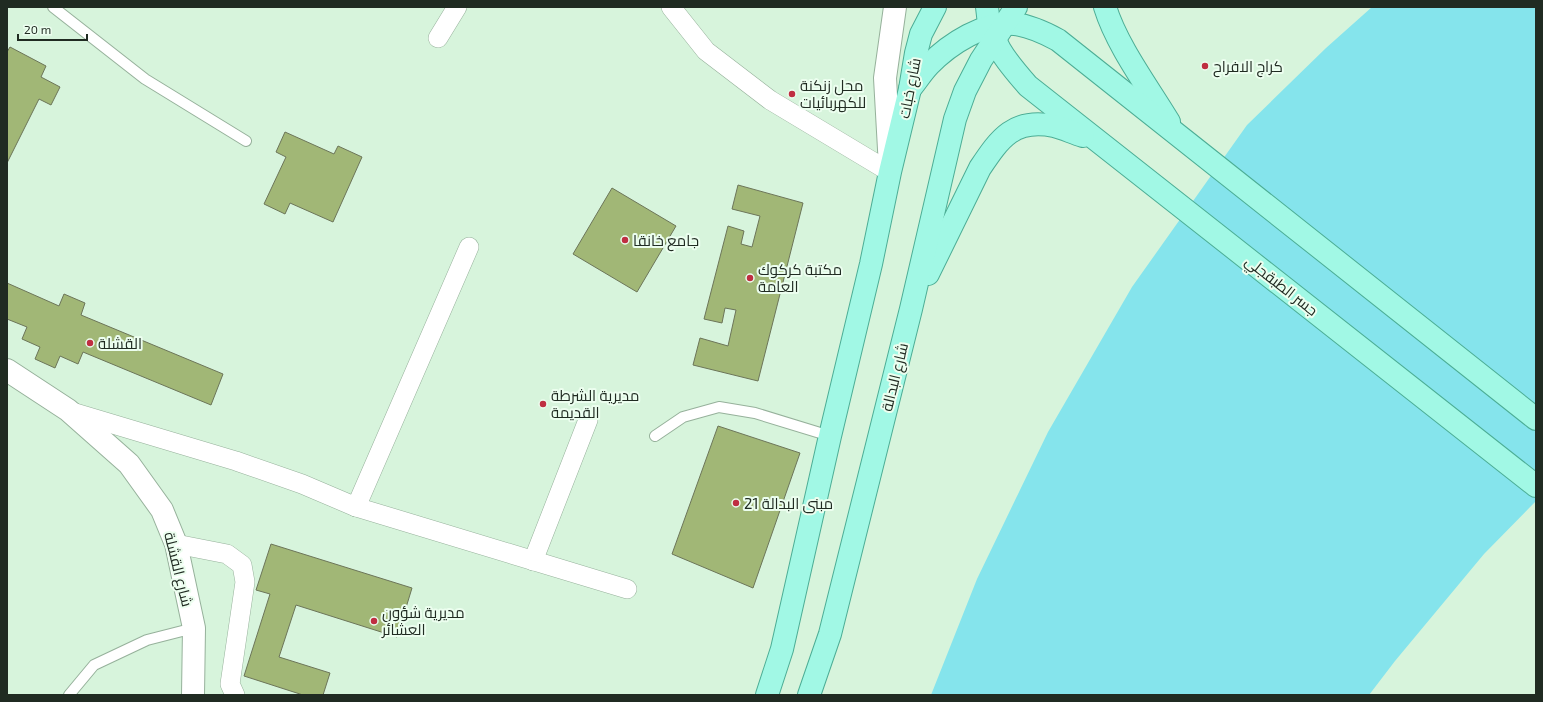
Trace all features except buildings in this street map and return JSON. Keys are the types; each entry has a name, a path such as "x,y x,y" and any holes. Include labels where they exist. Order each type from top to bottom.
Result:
{"main road":[{"name":"شارع خبات","path":"890,172 910,89 921,34 934,7"},
{"path":"1105,7 1109,18 1131,59 1183,139"},
{"path":"910,89 929,65 944,52 969,36 998,21 1027,27 1058,40 1536,419"},
{"name":"شارع البدالة","path":"809,695 830,634 911,309 955,119 965,91 981,60 998,21"},
{"name":"جسر الطبقجلي","path":"998,21 1007,61 1028,86 1536,486"},
{"path":"911,309 977,173 989,154 1008,133 1018,127 1040,125 1054,126 1096,140"},
{"path":"767,695 782,649 830,436 871,264 890,172"}],"street":[{"path":"438,38 457,7"},
{"path":"671,7 706,51 770,100 890,172"},
{"path":"890,172 885,78 895,7"},
{"path":"356,507 469,247"},
{"name":"شارع القشلة","path":"7,370 68,410 129,464 162,510 176,544 194,628 193,695"},
{"path":"68,410 236,461 302,484 356,507 627,589"},
{"path":"533,561 588,420"},
{"path":"176,544 227,554 242,565 245,582 230,684 235,695"}],"lane":[{"path":"53,7 145,79 246,142"},
{"path":"655,436 683,417 719,407 755,413 830,436"},
{"path":"69,695 94,665 147,640 194,628"}],"water":[{"path":"1372,7 1536,7 1536,501 1484,554 1395,661 1369,695 931,695 977,579 1048,432 1132,287 1247,125 1326,48"}],"place":[{"name":"كراج الافراح","path":"1205,66"},
{"name":"محل زنكنة للكهربائيات","path":"792,94"},
{"name":"جامع خانقا","path":"625,240"},
{"name":"مكتبة كركوك العامة","path":"750,278"},
{"name":"القشلة","path":"90,343"},
{"name":"مديرية الشرطة القديمة","path":"543,404"},
{"name":"مبنى البدالة 21","path":"736,503"},
{"name":"مديرية شؤون العشائر","path":"374,621"}]}
